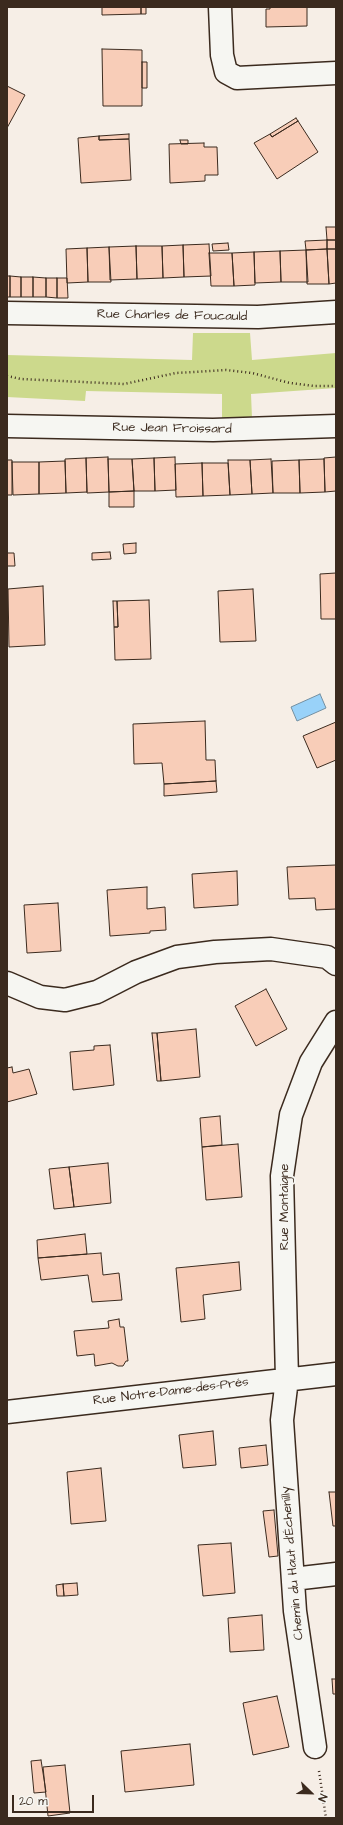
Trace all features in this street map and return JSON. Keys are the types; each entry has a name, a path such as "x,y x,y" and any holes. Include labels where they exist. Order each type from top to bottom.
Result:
{"street":[{"path":"220,7 222,55 226,72 237,78 336,73"},
{"name":"Rue Charles de Foucauld","path":"7,313 258,318 336,312"},
{"name":"Rue Jean Froissard","path":"7,426 213,430 336,426"},
{"path":"7,983 40,997 65,1000 97,992 136,972 177,957 215,952 271,949 327,957 336,964"},
{"name":"Rue Montaigne","path":"287,1379 282,1176 291,1115 311,1062 336,1022"},
{"name":"Rue Notre-Dame-des-Prés","path":"7,1412 336,1374"},
{"name":"Chemin du Haut d'Échenilly","path":"287,1379 282,1420 295,1611 316,1747"},
{"path":"293,1579 336,1574"}],"path":[{"path":"7,376 124,384 176,373 226,370 252,373 308,386 336,386"},
{"path":"316,1747 326,1818"}],"green space":[{"path":"193,333 250,333 252,360 336,353 336,388 251,394 252,418 222,419 222,394 86,391 85,401 7,397 7,355 192,360"}],"water":[{"path":"320,694 326,708 297,721 291,707"}],"building":[{"path":"102,7 141,7 141,14 102,15"},
{"path":"141,7 146,7 146,14 141,14"},
{"path":"270,7 307,7 307,26 266,27 266,9 270,9"},
{"path":"102,49 142,50 142,106 103,106"},
{"path":"142,62 147,62 147,88 142,88"},
{"path":"7,86 25,95 7,128"},
{"path":"296,118 298,121 272,137 270,134"},
{"path":"298,121 318,152 277,179 254,143 270,134 272,137"},
{"path":"129,134 129,139 99,140 99,136"},
{"path":"99,136 99,140 129,139 131,180 81,183 78,138"},
{"path":"180,140 188,140 188,144 181,144"},
{"path":"204,143 204,147 217,147 218,175 205,175 205,181 170,183 169,144"},
{"path":"326,227 336,227 336,240 327,240"},
{"path":"327,240 336,240 336,249 327,249"},
{"path":"327,240 327,249 306,250 305,241"},
{"path":"228,243 229,250 213,251 212,244"},
{"path":"209,244 211,276 184,277 183,245"},
{"path":"183,245 184,277 163,278 162,246"},
{"path":"136,246 162,246 163,278 137,279"},
{"path":"136,246 137,279 110,280 109,247"},
{"path":"109,247 111,282 88,282 87,248"},
{"path":"87,248 88,282 67,283 66,249"},
{"path":"327,249 329,284 307,284 306,250"},
{"path":"327,249 336,249 336,283 329,284"},
{"path":"306,250 308,282 281,282 280,251"},
{"path":"280,251 281,282 255,283 254,252"},
{"path":"254,252 255,285 234,286 232,253"},
{"path":"209,253 232,253 234,286 211,286"},
{"path":"7,276 10,276 10,297 7,297"},
{"path":"10,276 21,277 21,297 10,297"},
{"path":"21,277 33,277 33,297 21,297"},
{"path":"33,277 46,278 46,297 33,297"},
{"path":"46,278 57,278 57,298 46,297"},
{"path":"57,278 67,278 68,298 57,298"},
{"path":"108,457 109,492 87,493 86,458"},
{"path":"175,457 176,490 155,491 154,458"},
{"path":"336,457 336,491 325,492 324,458"},
{"path":"86,458 87,492 66,493 65,459"},
{"path":"154,458 155,491 134,491 132,459"},
{"path":"108,459 132,459 134,491 109,492"},
{"path":"271,459 273,493 252,494 250,460"},
{"path":"324,459 325,492 300,493 299,460"},
{"path":"7,460 12,460 12,495 7,495"},
{"path":"228,460 250,460 252,494 230,495"},
{"path":"299,460 300,493 273,493 272,461"},
{"path":"65,461 66,493 39,494 39,462"},
{"path":"12,462 39,462 39,494 13,495"},
{"path":"202,463 228,463 230,495 203,496"},
{"path":"202,463 203,496 176,497 175,464"},
{"path":"134,491 134,507 109,507 109,492"},
{"path":"136,543 136,553 124,554 123,544"},
{"path":"110,552 111,559 92,560 92,553"},
{"path":"7,553 14,553 15,566 7,566"},
{"path":"336,573 336,619 321,619 320,574"},
{"path":"43,586 45,645 9,647 8,589"},
{"path":"253,589 256,641 220,642 218,591"},
{"path":"149,600 151,659 115,660 114,627 118,627 117,601"},
{"path":"113,601 117,601 118,627 114,627"},
{"path":"205,721 206,760 215,760 216,781 164,784 162,763 134,764 133,724"},
{"path":"336,722 336,760 317,768 303,736"},
{"path":"216,781 217,792 164,796 164,784"},
{"path":"336,865 336,909 316,910 315,898 289,899 287,867"},
{"path":"237,871 238,905 194,908 192,874"},
{"path":"147,887 147,909 165,907 166,930 150,931 150,933 110,936 107,890"},
{"path":"58,903 61,951 27,953 24,905"},
{"path":"266,989 287,1029 256,1046 235,1006"},
{"path":"196,1029 200,1077 161,1081 157,1033"},
{"path":"152,1033 157,1033 161,1081 157,1081"},
{"path":"110,1045 114,1085 73,1090 70,1052 94,1050 94,1046"},
{"path":"12,1067 13,1073 29,1069 37,1094 7,1102 7,1068"},
{"path":"220,1116 222,1145 202,1147 200,1118"},
{"path":"238,1144 242,1197 206,1200 202,1147"},
{"path":"108,1163 111,1203 74,1207 69,1167"},
{"path":"69,1167 74,1207 54,1209 49,1169"},
{"path":"85,1234 87,1254 38,1258 37,1240"},
{"path":"101,1253 103,1275 119,1273 122,1300 92,1302 88,1275 41,1280 38,1258"},
{"path":"239,1262 241,1290 203,1295 205,1319 181,1322 176,1268"},
{"path":"119,1319 120,1327 124,1327 128,1361 126,1361 123,1366 118,1366 112,1363 95,1366 94,1354 77,1356 74,1331 109,1328 108,1321"},
{"path":"213,1431 216,1465 183,1468 179,1435"},
{"path":"266,1445 268,1465 241,1468 239,1448"},
{"path":"101,1468 106,1521 71,1524 67,1472"},
{"path":"329,1492 336,1492 336,1526 333,1526"},
{"path":"274,1510 278,1556 269,1557 263,1511"},
{"path":"231,1543 235,1593 203,1596 198,1545"},
{"path":"77,1583 78,1595 64,1596 63,1584"},
{"path":"63,1584 64,1596 57,1596 56,1585"},
{"path":"262,1615 264,1650 230,1652 228,1618"},
{"path":"332,1679 336,1679 336,1694 333,1694"},
{"path":"277,1696 289,1747 253,1755 243,1703"},
{"path":"190,1744 194,1785 125,1792 121,1751"},
{"path":"41,1760 46,1792 34,1793 31,1761"},
{"path":"65,1765 70,1813 48,1816 43,1767"}]}
